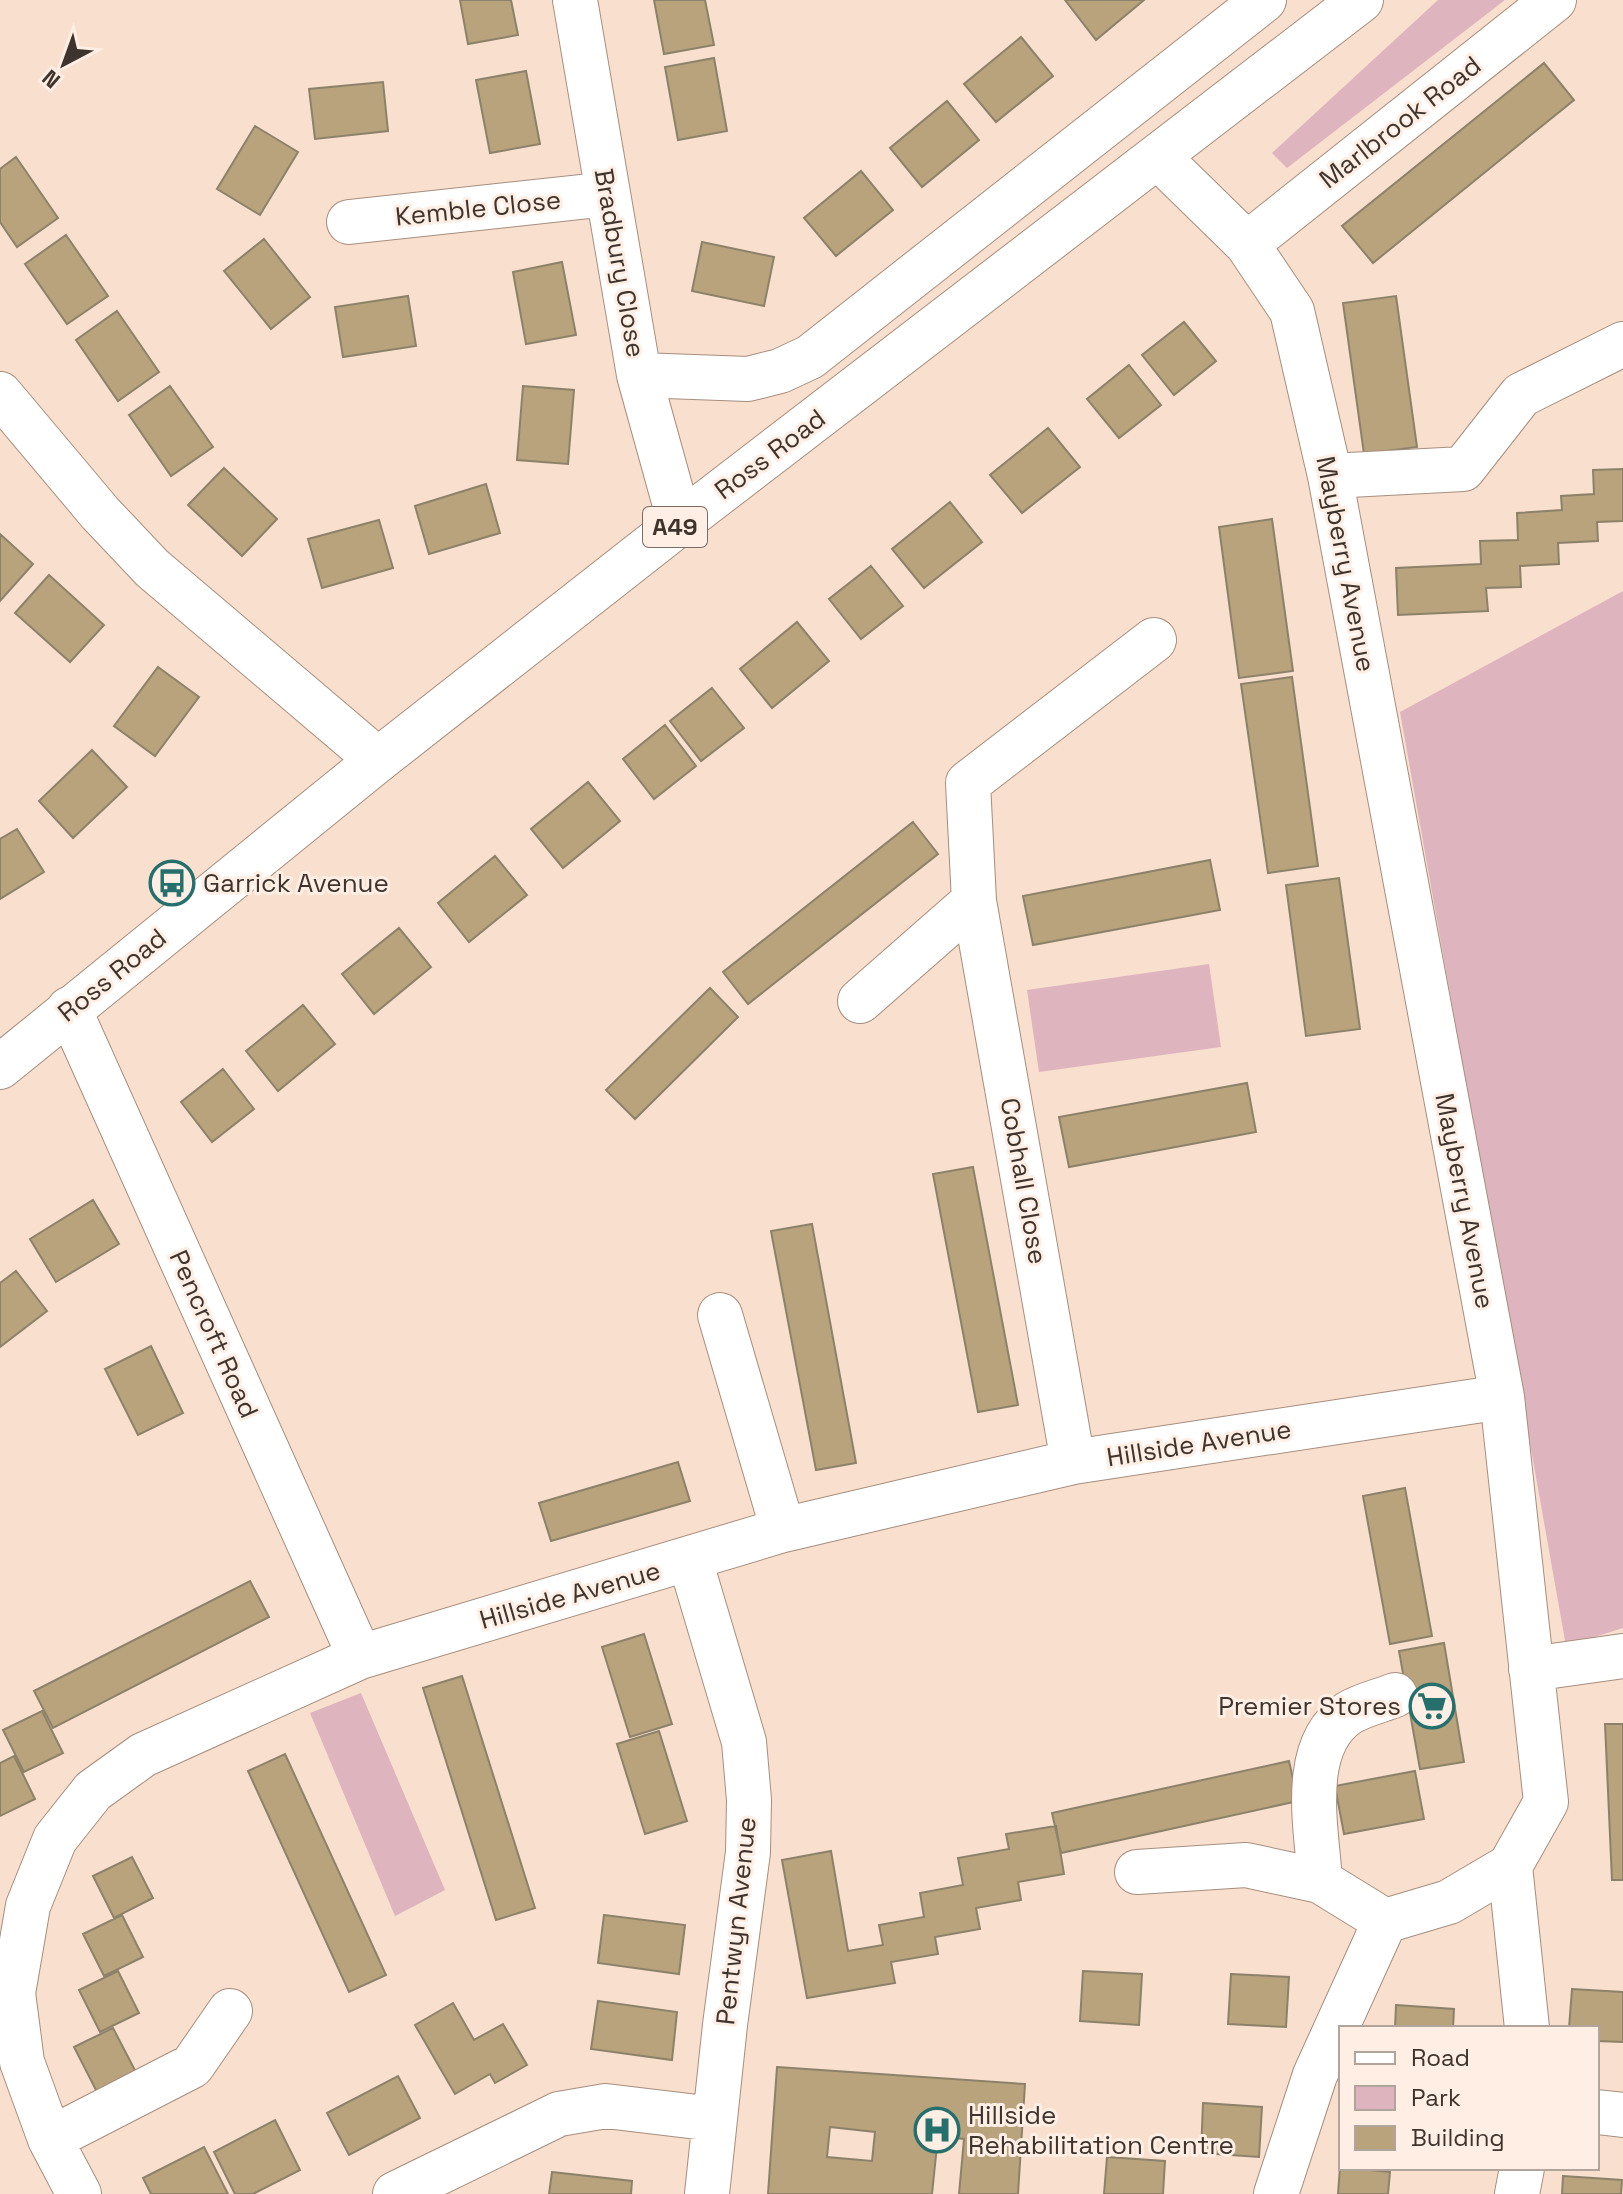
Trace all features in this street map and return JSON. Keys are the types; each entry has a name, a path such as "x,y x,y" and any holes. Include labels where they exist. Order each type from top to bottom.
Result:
{"main road":[{"name":"Bradbury Close","path":"575,0 639,375 680,523"},
{"name":"Ross Road","path":"0,1067 378,760 680,523 1361,0"},
{"name":"Marlbrook Road","path":"1247,244 1554,0"},
{"path":"639,375 748,379 780,371 810,357 1259,4 1288,58"},
{"name":"Mayberry Avenue","path":"1158,157 1247,244 1292,311 1330,476 1502,1397 1546,1802 1510,1866"},
{"name":"Kemble Close","path":"349,222 608,194"},
{"path":"1330,476 1463,469 1521,395 1623,344"},
{"path":"0,394 100,513 152,568 378,760"},
{"name":"Cobhall Close","path":"1073,1462 974,901 968,783 1154,640"},
{"path":"860,1001 974,901"},
{"name":"Pencroft Road","path":"69,1009 360,1657"},
{"path":"720,1315 783,1530"},
{"name":"Hillside Avenue","path":"79,2194 50,2139 22,2062 7,1995 28,1906 55,1839 93,1791 143,1755 360,1657 783,1530 1073,1462 1502,1397"},
{"name":"Pentwyn Avenue","path":"690,1560 744,1742 749,1800 748,1852 707,2194"},
{"path":"1531,1669 1623,1656"},
{"path":"1320,1881 1316,1760 1327,1735 1349,1714 1395,1695"},
{"path":"1137,1872 1246,1865 1320,1881 1385,1921 1449,1902 1510,1866 1527,2026"},
{"path":"1276,2194 1315,2075 1385,1921"},
{"path":"50,2139 192,2066 230,2011"},
{"path":"395,2194 559,2114 606,2106 714,2119"},
{"path":"1599,2112 1623,2115"},
{"path":"1517,2194 1522,2170"}],"green space":[{"path":"1438,0 1505,0 1287,168 1272,153"},
{"path":"1623,591 1623,1628 1566,1646 1400,712"},
{"path":"1209,964 1221,1047 1039,1072 1027,990"},
{"path":"361,1693 445,1890 395,1916 310,1713"}],"building":[{"path":"460,0 511,0 518,35 468,44"},
{"path":"654,0 705,0 714,45 664,54"},
{"path":"1065,0 1144,0 1096,40"},
{"path":"1021,37 1053,76 996,122 964,84"},
{"path":"714,58 727,131 678,140 665,67"},
{"path":"1544,63 1574,100 1373,263 1342,226"},
{"path":"526,71 540,144 490,153 476,80"},
{"path":"383,82 388,131 315,139 309,89"},
{"path":"947,101 979,140 922,187 890,148"},
{"path":"255,126 298,152 260,215 217,189"},
{"path":"16,157 58,218 17,247 0,222 0,169"},
{"path":"861,171 893,210 836,256 804,218"},
{"path":"66,235 108,296 67,324 25,264"},
{"path":"264,239 310,297 271,329 224,271"},
{"path":"702,242 774,257 764,306 692,291"},
{"path":"562,262 576,335 526,344 513,272"},
{"path":"408,296 416,346 343,357 335,307"},
{"path":"1396,296 1417,447 1364,454 1343,303"},
{"path":"117,311 159,372 118,401 76,340"},
{"path":"1184,322 1216,361 1174,395 1142,355"},
{"path":"1129,365 1161,405 1119,438 1087,399"},
{"path":"170,386 213,447 171,476 129,415"},
{"path":"523,386 574,390 568,464 517,460"},
{"path":"1048,428 1080,467 1022,513 990,475"},
{"path":"224,468 277,519 242,556 188,505"},
{"path":"1623,469 1623,521 1597,522 1598,541 1558,543 1559,564 1520,566 1521,587 1486,588 1488,611 1398,615 1396,568 1481,564 1480,541 1518,540 1517,513 1562,510 1561,496 1594,494 1593,470"},
{"path":"486,484 500,533 429,554 415,506"},
{"path":"950,502 982,542 924,588 892,549"},
{"path":"1272,519 1293,671 1239,678 1219,527"},
{"path":"379,520 393,568 322,588 308,539"},
{"path":"0,534 33,564 0,601"},
{"path":"871,566 903,606 861,639 829,599"},
{"path":"49,575 104,625 70,662 15,613"},
{"path":"797,622 829,661 772,708 740,669"},
{"path":"158,667 199,697 155,756 114,726"},
{"path":"1292,677 1318,866 1268,873 1241,684"},
{"path":"712,688 744,728 701,761 670,721"},
{"path":"665,725 696,766 654,799 623,759"},
{"path":"92,750 127,787 73,838 39,801"},
{"path":"588,782 620,821 563,868 531,829"},
{"path":"913,822 938,854 748,1004 723,972"},
{"path":"17,829 44,872 0,899 0,839"},
{"path":"495,856 527,895 469,942 438,903"},
{"path":"1210,860 1220,910 1033,945 1023,896"},
{"path":"1339,878 1360,1029 1306,1036 1286,885"},
{"path":"399,928 431,967 374,1014 342,974"},
{"path":"710,988 738,1017 635,1119 606,1090"},
{"path":"303,1005 335,1044 278,1091 246,1051"},
{"path":"223,1069 254,1109 212,1142 181,1102"},
{"path":"1247,1083 1256,1132 1069,1167 1059,1117"},
{"path":"973,1167 1018,1405 978,1412 933,1174"},
{"path":"93,1200 119,1244 56,1282 30,1239"},
{"path":"812,1224 856,1463 816,1470 771,1231"},
{"path":"16,1271 47,1311 0,1347 0,1283"},
{"path":"151,1346 183,1413 138,1435 105,1369"},
{"path":"678,1462 690,1501 551,1541 539,1503"},
{"path":"1405,1488 1432,1636 1390,1644 1363,1496"},
{"path":"250,1581 269,1617 53,1728 34,1691"},
{"path":"644,1634 672,1724 630,1737 602,1647"},
{"name":"Premier Stores","path":"1444,1643 1464,1762 1420,1769 1399,1651"},
{"path":"462,1676 535,1908 496,1920 423,1688"},
{"path":"42,1711 63,1753 24,1772 3,1730"},
{"path":"1605,1724 1623,1724 1623,1880 1612,1880"},
{"path":"659,1731 687,1821 645,1834 617,1744"},
{"path":"285,1754 386,1975 349,1992 248,1771"},
{"path":"14,1756 35,1799 0,1816 0,1763"},
{"path":"1289,1761 1298,1801 1061,1853 1052,1813"},
{"path":"1415,1771 1424,1819 1344,1834 1335,1786"},
{"path":"1056,1826 1064,1874 1018,1882 1021,1900 976,1908 980,1929 935,1937 938,1954 891,1962 895,1983 807,1998 782,1860 831,1851 848,1951 883,1945 879,1925 924,1917 920,1893 963,1885 958,1858 1009,1849 1006,1834"},
{"path":"132,1857 153,1898 114,1918 93,1876"},
{"path":"122,1915 143,1957 104,1976 83,1934"},
{"path":"604,1915 685,1925 679,1974 598,1963"},
{"path":"118,1971 139,2013 100,2032 79,1990"},
{"path":"1083,1971 1142,1974 1139,2025 1080,2021"},
{"path":"1231,1974 1289,1977 1286,2027 1228,2024"},
{"path":"1572,1989 1623,1992 1623,2042 1599,2041 1599,2026 1569,2026"},
{"path":"598,2001 677,2012 672,2060 591,2049"},
{"path":"453,2003 474,2040 503,2024 527,2065 495,2083 490,2074 455,2094 415,2025"},
{"path":"1396,2005 1454,2009 1453,2026 1395,2026"},
{"path":"113,2028 138,2076 99,2096 74,2047"},
{"name":"Hillside Rehabilitation Centre","path":"777,2067 1025,2084 1018,2194 959,2194 964,2139 938,2136 932,2194 768,2194","holes":["830,2127 875,2132 872,2161 827,2157"]},
{"path":"398,2076 420,2118 349,2155 327,2113"},
{"path":"1203,2103 1262,2107 1259,2157 1201,2153"},
{"path":"275,2120 300,2170 253,2194 235,2194 214,2152"},
{"path":"204,2147 228,2194 151,2194 143,2178"},
{"path":"1107,2157 1165,2161 1163,2194 1104,2194"},
{"path":"1340,2170 1390,2172 1388,2194 1338,2194"},
{"path":"552,2172 632,2181 631,2194 549,2194"},
{"path":"1563,2176 1622,2180 1621,2194 1562,2194"}],"place":[{"name":"Garrick Avenue","path":"172,883"},
{"name":"Premier Stores","path":"1432,1706"},
{"name":"Hillside Rehabilitation Centre","path":"937,2130"}]}
